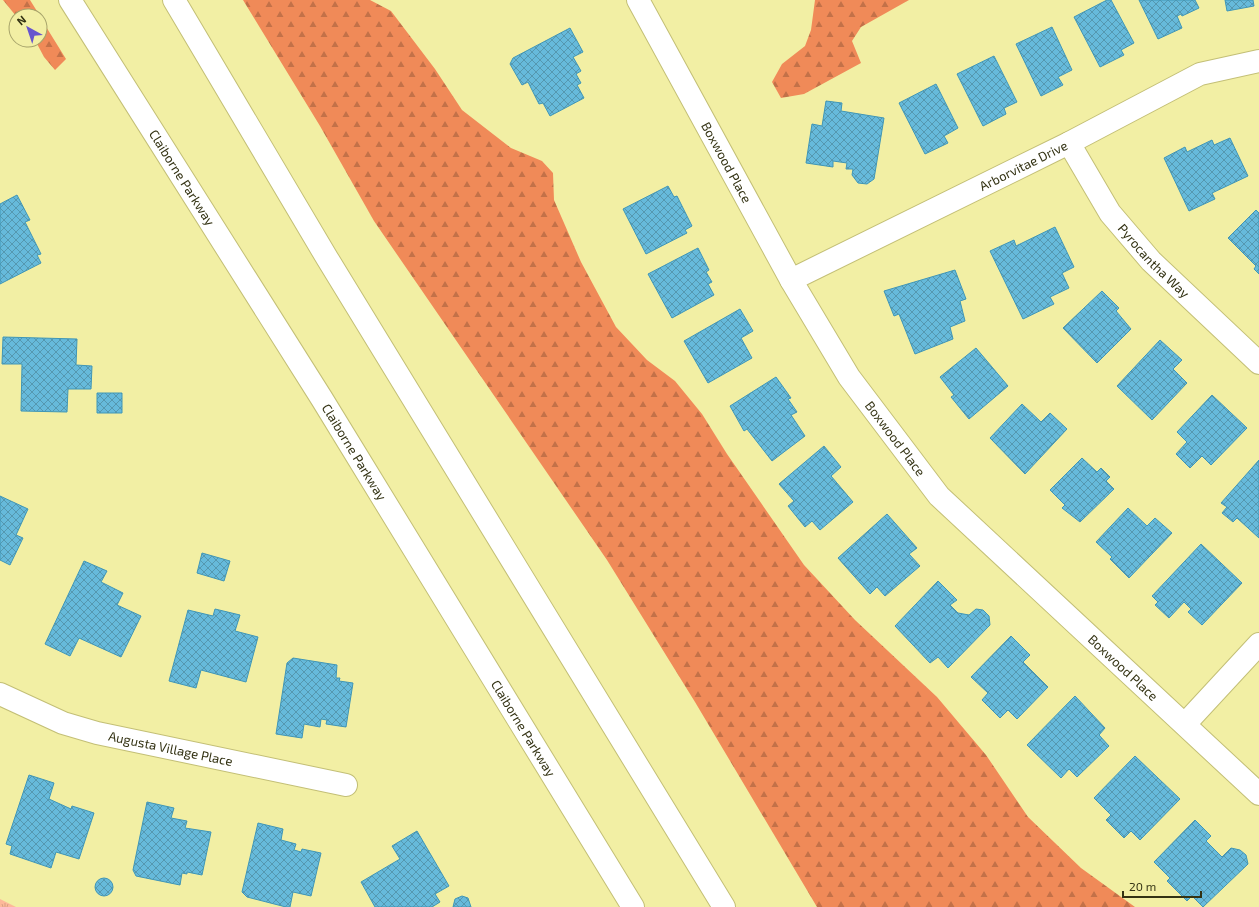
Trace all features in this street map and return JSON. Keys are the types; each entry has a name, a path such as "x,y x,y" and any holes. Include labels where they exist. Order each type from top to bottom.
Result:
{"street":[{"name":"Claiborne Parkway","path":"70,0 326,406 633,907"},
{"path":"174,0 327,258 724,907"},
{"name":"Boxwood Place","path":"638,0 790,280 849,377 939,496 1259,794"},
{"name":"Arborvitae Drive","path":"790,280 1069,143 1200,74 1259,60"},
{"name":"Pyrocantha Way","path":"1069,143 1110,213 1120,225 1152,261 1259,363"},
{"path":"1185,724 1259,644"},
{"name":"Augusta Village Place","path":"0,694 62,723 96,733 346,785"}],"green space":[{"path":"3,0 30,0 35,8 10,8"},
{"path":"243,0 370,0 391,11 435,69 462,110 511,148 542,161 553,173 554,200 581,262 616,327 647,360 675,381 702,414 727,454 804,565 855,620 937,697 986,755 1028,817 1081,868 1135,907 817,907 695,702 607,560 374,221 320,126"},
{"path":"815,0 909,0 861,27 852,41 861,63 804,94 781,98 772,82 782,64 805,46 811,30"},
{"path":"48,30 66,59 55,70 44,57 39,48 48,48"},
{"path":"0,899 16,907 0,907"}],"building":[{"path":"1107,0 1111,0 1134,43 1121,50 1124,55 1100,67 1074,17"},
{"path":"1139,0 1195,0 1199,8 1182,16 1181,14 1177,16 1182,28 1158,39"},
{"path":"1225,0 1253,0 1254,6 1227,11"},
{"path":"1052,27 1072,70 1058,77 1063,85 1041,96 1016,44"},
{"path":"570,28 583,52 573,57 581,71 576,74 581,83 577,85 584,98 550,116 543,103 539,104 528,82 522,85 510,64 513,58"},
{"path":"994,56 1017,102 1004,108 1006,114 983,126 957,74"},
{"path":"936,84 958,128 944,136 948,143 925,154 899,103"},
{"path":"826,101 842,103 841,111 884,118 874,179 867,184 858,183 852,175 853,169 846,169 847,163 833,161 833,167 806,163 812,124 822,126"},
{"path":"1230,138 1248,176 1212,193 1215,199 1189,211 1164,158 1185,147 1187,152 1212,140 1214,145"},
{"path":"668,186 674,197 677,196 692,226 685,230 687,233 646,254 623,209"},
{"path":"17,195 30,220 25,222 41,254 37,255 41,263 0,284 0,204"},
{"path":"1256,210 1259,213 1259,274 1254,269 1256,266 1228,238"},
{"path":"1055,227 1074,267 1062,273 1069,288 1050,297 1054,304 1023,319 990,251 1014,240 1016,246"},
{"path":"698,248 709,270 706,272 712,282 708,284 714,295 672,318 648,274"},
{"path":"955,270 966,299 960,301 965,321 950,327 953,339 915,354 899,314 894,316 884,291"},
{"path":"1102,291 1119,308 1116,311 1131,329 1097,363 1063,328"},
{"path":"740,309 753,331 741,338 752,358 708,383 684,341"},
{"path":"3,337 77,339 76,365 92,366 91,389 68,389 67,412 21,411 22,364 2,364"},
{"path":"1160,340 1182,360 1173,369 1187,383 1152,420 1117,386"},
{"path":"976,348 1008,386 969,419 951,397 954,395 940,377"},
{"path":"776,377 791,398 788,399 797,412 791,415 805,436 772,461 747,429 744,431 730,406"},
{"path":"97,393 122,393 122,413 97,413"},
{"path":"1212,395 1247,428 1211,465 1202,456 1190,468 1176,454 1187,442 1177,432"},
{"path":"1022,404 1041,422 1050,413 1067,429 1025,474 990,438"},
{"path":"824,446 841,467 831,476 853,502 820,530 812,521 805,527 788,506 794,501 779,484"},
{"path":"1082,458 1097,472 1101,468 1110,477 1106,481 1114,489 1080,522 1062,508 1065,505 1050,490"},
{"path":"1259,460 1259,538 1237,518 1233,522 1222,513 1227,507 1221,503"},
{"path":"0,496 28,509 16,535 23,538 10,565 0,560"},
{"path":"1128,508 1147,526 1155,518 1172,533 1129,578 1110,559 1112,557 1096,542"},
{"path":"887,514 917,548 909,554 920,566 885,596 877,587 870,594 838,558"},
{"path":"1201,544 1242,583 1202,625 1188,612 1191,609 1184,602 1169,618 1155,605 1158,602 1152,596"},
{"path":"202,553 230,561 224,581 197,573"},
{"path":"84,561 107,571 101,582 123,593 117,605 141,616 121,657 79,638 70,656 45,644"},
{"path":"938,581 957,600 950,605 958,613 969,615 976,609 983,610 989,616 990,625 948,668 938,657 930,663 895,626"},
{"path":"215,609 240,615 235,631 258,637 246,682 201,670 196,688 169,681 188,610 213,616"},
{"path":"1011,636 1030,655 1023,662 1048,687 1017,719 1008,710 1000,718 982,700 988,693 971,677"},
{"path":"293,658 337,665 336,678 340,678 339,681 353,683 346,727 326,724 327,720 321,719 320,727 304,724 302,738 276,734 287,663"},
{"path":"1075,696 1105,728 1099,735 1109,746 1077,777 1069,769 1061,778 1027,745"},
{"path":"1135,756 1180,799 1140,840 1131,831 1124,838 1106,820 1111,815 1094,798"},
{"path":"29,775 54,783 49,799 71,809 72,806 94,813 79,859 56,852 51,868 10,854 12,846 6,844"},
{"path":"147,802 174,808 171,818 187,821 185,828 211,832 202,875 187,872 187,874 182,873 180,885 136,876 133,870"},
{"path":"1195,820 1211,836 1206,841 1222,857 1231,848 1240,850 1246,855 1248,864 1203,907 1192,896 1187,901 1167,881 1170,878 1154,862"},
{"path":"258,823 283,829 281,840 296,844 294,850 301,852 302,849 321,853 311,896 293,892 290,907 286,907 247,897 242,892"},
{"path":"417,831 449,886 435,894 440,902 432,907 375,907 361,882 400,859 392,846"},
{"path":"104,878 110,881 113,887 110,893 104,896 98,893 95,887 98,881"},
{"path":"462,896 468,898 471,907 453,907 455,899"}]}
